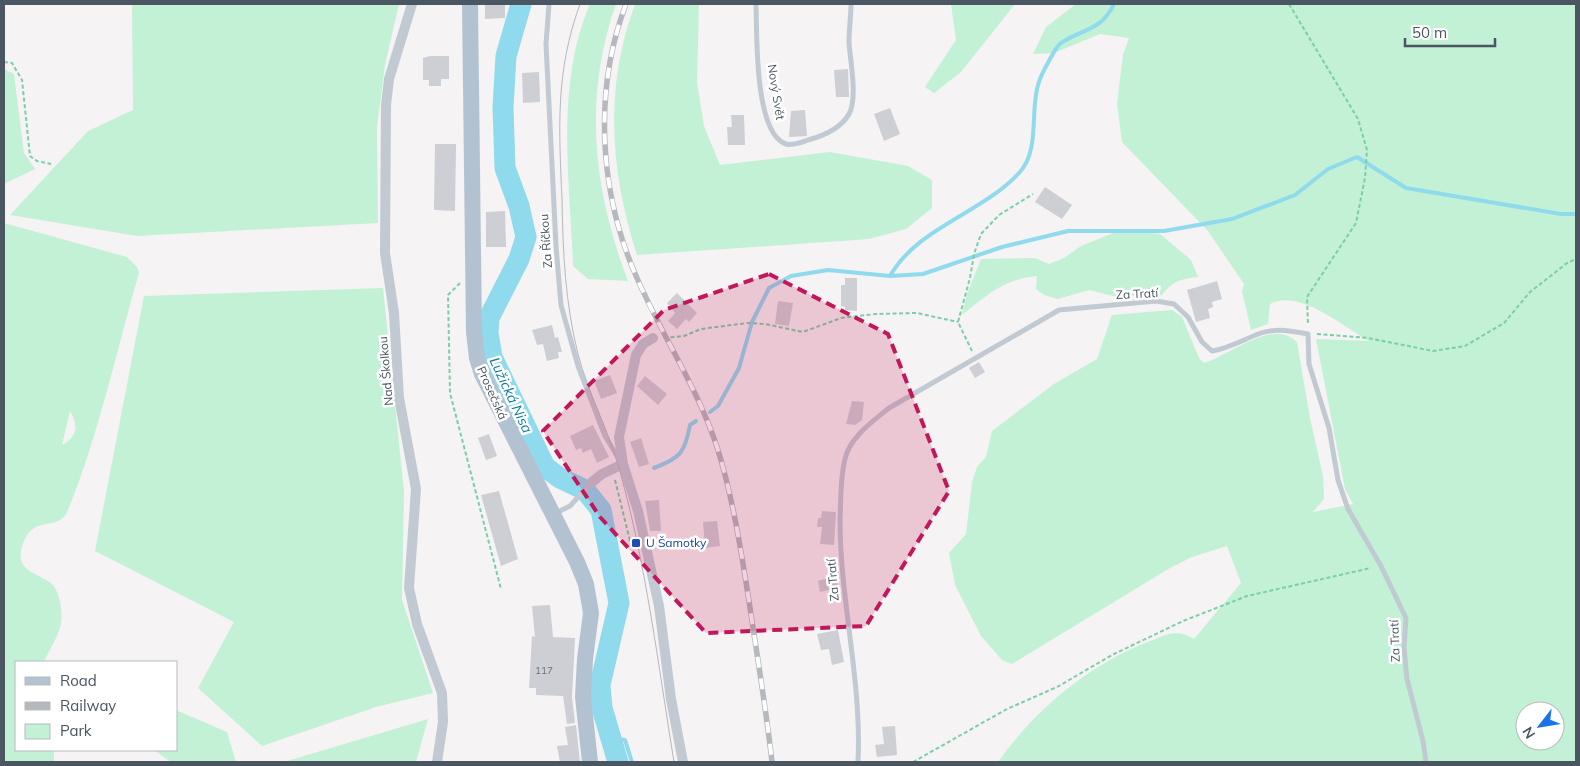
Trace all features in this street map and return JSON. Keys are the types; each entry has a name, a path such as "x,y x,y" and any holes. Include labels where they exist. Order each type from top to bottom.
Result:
{"main road":[{"name":"Prosečská","path":"470,4 472,282 477,358 482,374 577,562 589,600 591,613 585,659 583,697 590,762"}],"street":[{"name":"Nad Školkou","path":"412,4 389,79 386,105 386,253 394,312 399,398 416,489 409,588 417,624 442,693 443,722 437,762"},
{"path":"653,338 643,344 636,355 619,437 623,464 636,503 659,606 671,699 683,762"},
{"path":"592,482 623,464"}],"lane":[{"name":"Za Říčkou","path":"548,4 546,44 556,246 561,305 578,366 605,436 623,464"},
{"name":"Nový Svět","path":"756,4 758,65 764,113 769,127 776,138 786,144 801,143 827,134 849,114 853,94 849,39 851,4"},
{"name":"Za Tratí","path":"858,762 860,725 841,562 841,493 845,459 857,437 888,408 1059,310 1156,301 1174,304 1188,317 1202,342 1212,351 1225,348 1262,333 1290,330 1308,334 1309,364 1329,428 1338,480 1348,509 1381,566 1406,618 1404,648 1407,679 1423,741 1426,762"},
{"path":"552,514 570,506 592,482"}],"path":[{"path":"1289,4 1358,119 1368,150 1366,178 1356,223 1307,297 1308,334 1368,338 1433,351 1465,346 1504,323 1530,292 1567,263 1576,259"},
{"path":"4,62 12,63 22,80 30,156 36,161 51,164"},
{"path":"976,359 958,322 981,234 999,215 1033,194"},
{"path":"472,282 460,283 448,295 450,393 501,588"},
{"path":"653,338 684,336 700,329 747,323 765,324 803,332 842,318 876,314 917,313 958,322"},
{"path":"611,470 633,547"},
{"path":"913,762 1007,709 1057,687 1114,654 1183,621 1247,596 1381,566"}],"highlighted area":[{"path":"769,274 888,334 949,491 866,626 706,633 600,517 543,431 664,310"}],"green space":[{"path":"132,4 399,4 385,65 377,128 378,223 137,236 10,215 88,131 133,110"},
{"path":"590,4 616,4 599,74 596,143 600,178 607,212 616,247 628,281 588,279 573,266 568,167 568,100 572,67 579,35"},
{"path":"635,4 699,4 697,83 704,126 720,165 830,152 908,166 932,180 932,208 906,229 869,239 637,255 621,192 614,130 618,67 625,35"},
{"path":"951,4 1015,4 961,72 934,93 925,87 956,40"},
{"path":"1076,4 1576,4 1576,762 998,762 1046,707 1084,676 1126,652 1166,635 1176,633 1194,639 1241,583 1227,546 1192,557 1170,568 1012,664 1002,660 981,636 955,585 949,553 966,534 972,482 977,467 986,457 992,431 1054,384 1097,359 1112,315 1172,310 1182,317 1199,358 1204,363 1264,336 1276,334 1287,336 1297,342 1310,418 1323,476 1324,499 1313,512 1353,504 1345,489 1316,339 1369,341 1321,311 1294,301 1281,300 1270,304 1268,324 1251,330 1242,291 1244,284 1208,231 1122,142 1117,104 1123,55 1129,38 1100,34 1054,53 1033,54 1046,27"},
{"path":"4,69 14,74 24,153 35,169 4,184"},
{"path":"4,223 127,257 137,267 139,273 98,422 68,510 58,521 37,527 31,531 25,538 21,551 22,564 30,572 52,584 55,588 60,603 62,619 58,634 44,661 15,661 15,751 54,751 54,762 4,762","holes":["70,411 75,422 73,435 62,445"]},
{"path":"1121,230 1160,234 1191,260 1198,277 1187,278 1178,282 1169,287 1162,295 1117,297 1089,290 1058,299 1044,295 1036,289 1037,276 1005,284 962,315 967,294 981,259 1035,258 1049,264 1064,258 1081,246"},
{"path":"383,288 404,492 402,600 433,693 376,707 262,746 198,688 234,622 95,551 144,296"},
{"path":"178,711 227,732 236,762 171,762 155,751 178,751"},
{"path":"428,719 416,762 284,762"}],"building":[{"path":"485,4 505,4 505,18 485,19"},
{"path":"449,56 449,79 441,79 441,86 429,86 429,80 423,80 423,58"},
{"path":"848,69 849,97 836,97 834,70"},
{"path":"539,72 540,102 523,103 522,73"},
{"path":"890,108 900,134 884,141 874,114"},
{"path":"805,110 807,136 789,137 791,111"},
{"path":"731,115 744,115 745,145 728,145 727,127 732,127"},
{"path":"435,144 456,144 455,211 434,210"},
{"path":"1045,187 1072,205 1062,219 1035,202"},
{"path":"505,211 506,247 486,247 486,212"},
{"path":"845,278 857,278 857,311 845,310 845,307 841,306 841,285 845,285"},
{"path":"1217,281 1222,299 1212,302 1213,307 1208,309 1210,318 1196,322 1187,290"},
{"path":"677,293 697,313 689,322 686,319 677,329 668,321 675,313 667,303"},
{"path":"778,301 793,303 789,326 775,324"},
{"path":"552,325 555,338 558,337 562,352 558,352 559,358 547,361 543,344 537,345 532,330"},
{"path":"979,362 985,372 975,378 969,368"},
{"path":"610,375 617,393 601,399 594,381"},
{"path":"645,376 667,394 658,405 637,386"},
{"path":"852,401 864,402 862,420 855,425 846,424"},
{"path":"593,425 609,457 597,463 591,449 583,453 581,448 576,450 570,436"},
{"path":"489,434 497,456 486,460 478,438"},
{"path":"641,438 649,464 639,467 630,442"},
{"path":"499,491 518,559 501,566 481,495"},
{"path":"659,500 661,531 650,531 645,501"},
{"path":"822,511 836,512 834,545 820,544 822,527 817,527 818,518 821,518"},
{"path":"717,521 720,546 705,548 703,522"},
{"path":"836,576 838,588 820,592 818,581"},
{"path":"550,605 553,637 575,638 572,697 575,723 567,724 563,696 536,695 536,688 529,688 532,636 535,637 532,606"},
{"path":"838,630 844,662 832,665 829,649 821,650 817,634"},
{"path":"576,725 580,762 560,762 557,746 568,745 565,727"},
{"path":"895,726 897,755 877,757 875,745 884,744 882,727"}],"waterway":[{"name":"Lužická Nisa","path":"521,4 506,56 503,107 505,168 519,206 526,237 519,259 489,318 488,333 492,357 545,467 560,478 585,490 601,510 619,603 600,685 602,708 618,762"},
{"path":"710,412 718,406 739,368 752,322 769,288 791,276 828,270 890,276 902,259 917,245 987,200 1019,173 1026,164 1030,153 1036,93 1040,78 1049,61 1061,43 1098,24 1109,13 1114,4"},
{"path":"890,276 923,274 1002,247 1068,231 1164,231 1232,219 1295,195 1328,169 1357,157 1406,188 1561,214 1576,214"},
{"path":"654,468 670,461 680,453 684,448 690,425 696,421"},
{"path":"611,738 625,740 632,762"}],"tram line":[{"path":"580,4 566,54 560,101 563,239 567,296 582,368 619,468 637,540 651,614 674,762"}],"railway":[{"path":"626,4 615,37 608,72 605,107 608,177 624,245 637,278 701,406 718,450 732,506 743,563 772,762"}],"place":[{"name":"U Šamotky","path":"636,543"}]}
